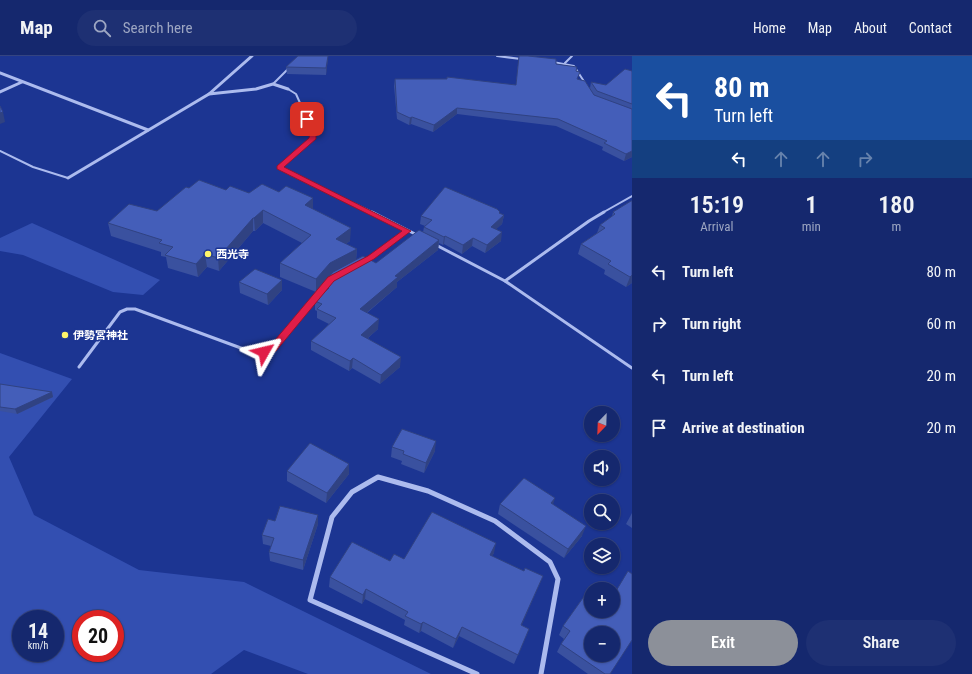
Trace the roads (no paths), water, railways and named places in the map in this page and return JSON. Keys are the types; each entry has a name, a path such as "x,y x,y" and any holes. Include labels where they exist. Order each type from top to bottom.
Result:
{"street":[{"path":"68,178 209,94 252,56"},
{"path":"0,73 148,130"},
{"path":"0,92 22,82"},
{"path":"209,94 256,89 273,84 288,89"},
{"path":"477,674 310,600 332,517 352,492 378,477 428,491 494,521 550,562 558,579 541,674"}],"lane":[{"path":"497,56 527,59"},
{"path":"565,63 572,56"},
{"path":"550,62 565,63 574,66 586,84"},
{"path":"273,84 290,67"},
{"path":"288,89 296,94 313,132 312,139 279,168 421,238"},
{"path":"0,151 33,167 68,178"},
{"path":"505,281 589,221 632,196"},
{"path":"620,204 626,207"},
{"path":"364,261 407,231"},
{"path":"435,245 505,281 632,368"},
{"path":"78,367 120,312 127,309 135,309 249,351 264,352 273,348 326,285"}],"place":[{"name":"西光寺","path":"208,254"},
{"name":"伊勢宮神社","path":"65,335"}]}
